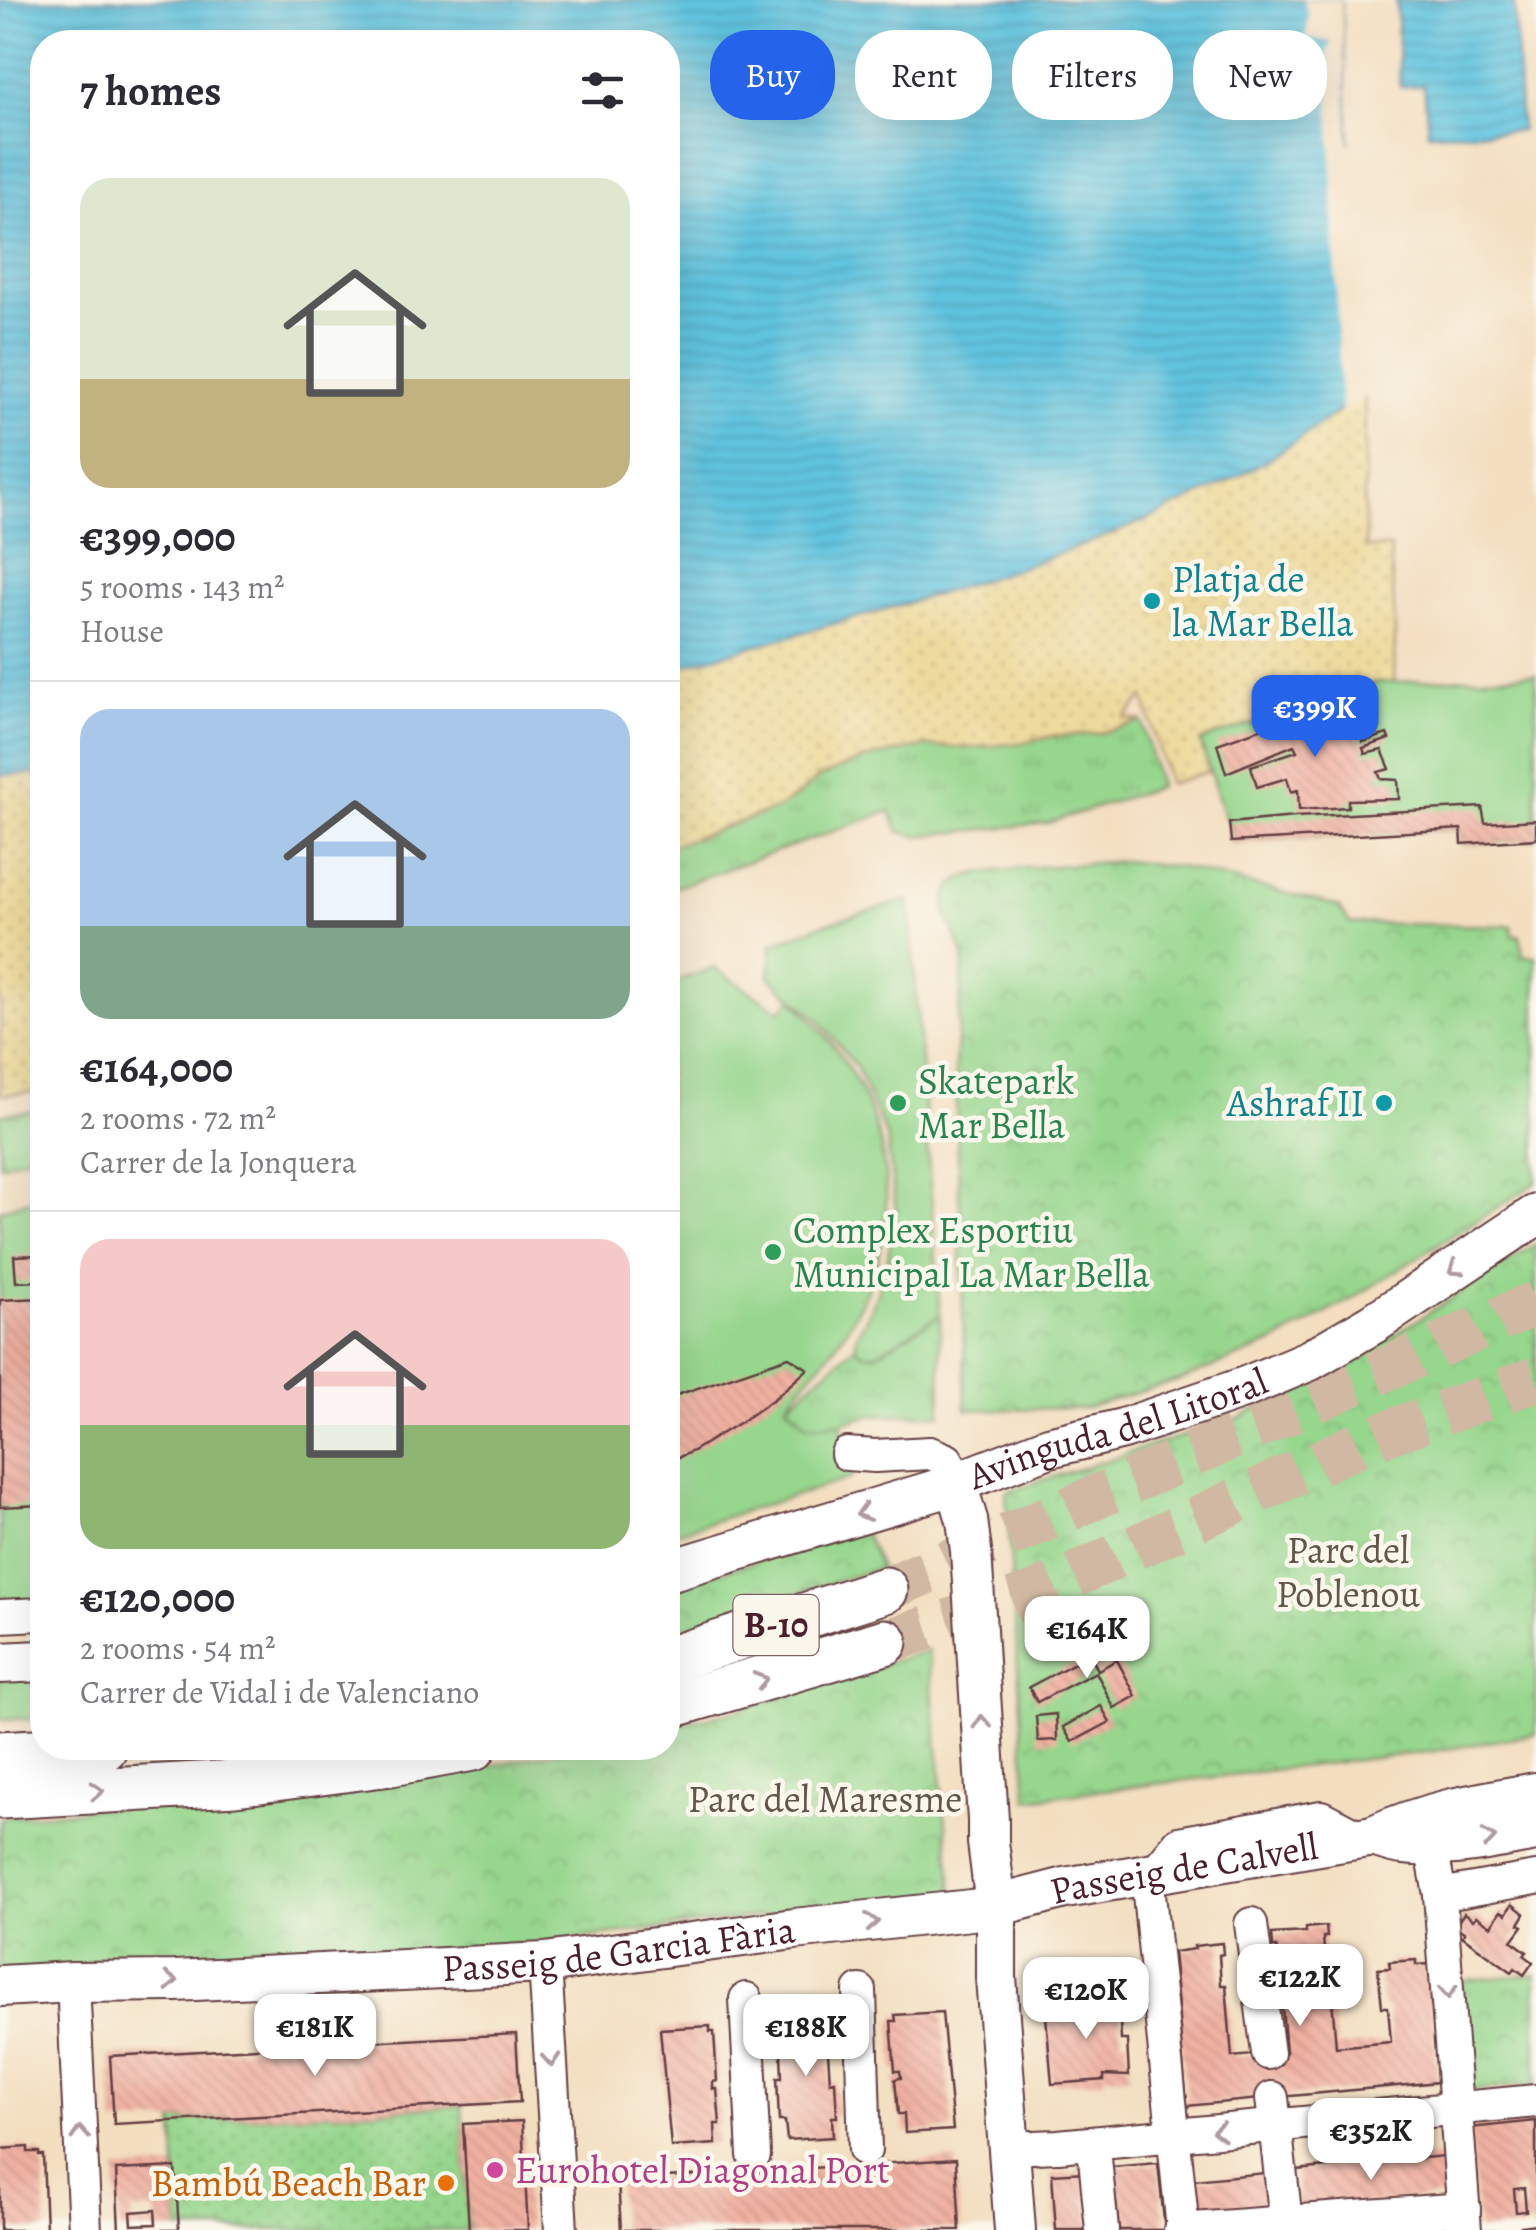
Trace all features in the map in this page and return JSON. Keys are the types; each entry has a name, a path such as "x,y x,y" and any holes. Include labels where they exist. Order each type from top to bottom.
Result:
{"highway":[{"name":"B-10","path":"680,1656 884,1590"},
{"name":"B-10","path":"680,1702 885,1642"},
{"path":"0,1754 30,1752"},
{"path":"0,1796 236,1782 407,1760"}],"main road":[{"name":"Avinguda del Litoral","path":"680,1567 956,1483 1049,1448 1122,1429 1246,1387 1310,1360 1374,1323 1536,1215"},
{"path":"956,1483 971,1551 1015,2230"},
{"path":"0,1662 30,1661"},
{"name":"Passeig de Calvell","path":"996,1906 1065,1888 1367,1837 1447,1809 1536,1793"},
{"path":"921,1917 966,1880 976,1867 988,1831"},
{"name":"Passeig de Calvell","path":"1367,1837 1431,1845 1536,1831"},
{"name":"Passeig de Garcia Fària","path":"0,1986 545,1962 996,1906"}],"street":[{"path":"847,1454 930,1453 947,1460 956,1483"},
{"path":"0,1616 30,1615"},
{"path":"1151,1873 1182,2230 1464,2220 1440,1895 1431,1845"},
{"path":"1440,1895 1536,1878"},
{"path":"1252,1924 1268,2054"},
{"path":"545,1962 561,2230"},
{"path":"74,1982 84,2230"},
{"path":"860,1991 865,2150"},
{"path":"746,1999 754,2155"},
{"path":"1009,2148 1174,2135 1274,2112 1455,2108 1536,2101"},
{"path":"1274,2112 1286,2226"},
{"path":"1095,2158 1102,2230"}],"green space":[{"path":"1536,674 1536,839 1462,844 1460,829 1231,842 1229,823 1200,741 1376,683"},
{"path":"1142,721 1159,787 1048,823 917,836 899,832 890,811 680,886 680,843 776,809 819,777 864,759 925,746 1019,743 1100,733"},
{"path":"1124,861 1179,867 1338,906 1350,923 1512,926 1513,935 1520,935 1523,956 1536,956 1536,1183 1353,1298 1273,1343 1180,1380 1085,1408 966,1410 955,1065 964,954 947,916 945,901 951,886 972,874"},
{"name":"Skatepark Mar Bella","path":"909,900 940,1315 876,1354 868,1355 856,1346 856,1337 886,1267 896,1210 887,1138 857,1068 818,1019 770,978 772,944 824,924"},
{"name":"Complex Esportiu Municipal La Mar Bella","path":"714,968 780,1011 792,999 825,1035 852,1074 871,1115 883,1157 886,1200 881,1244 867,1288 838,1343 786,1405 808,1425 841,1423 852,1478 680,1531 680,980"},
{"path":"30,1111 30,1155 0,1165 0,1114"},
{"path":"30,1200 30,1624 0,1626 0,1210"},
{"name":"Parc del Poblenou","path":"1536,1244 1536,1734 1435,1751 1027,1799 1006,1492 1240,1418 1369,1351"},
{"path":"940,1315 941,1414 871,1415 841,1423 808,1425 786,1406 856,1346 860,1352 876,1354"},
{"path":"863,1530 880,1568 680,1629 680,1583"},
{"name":"Parc del Maresme","path":"928,1650 953,1893 499,1948 0,1974 0,1818 458,1773 518,1760 680,1760 680,1723 735,1711"},
{"path":"30,1678 30,1719 0,1719 0,1679"},
{"path":"1536,1974 1536,2084 1466,2091 1457,1981"},
{"path":"462,2106 469,2230 179,2230 174,2121"}],"sand":[{"name":"Platja de la Mar Bella","path":"1365,392 1366,548 1390,548 1394,682 1376,683 1201,741 1210,771 1169,784 1144,697 1125,718 1142,721 1100,733 971,748 925,746 864,759 819,777 776,809 680,843 680,667 1034,563 1176,507 1291,444"},
{"path":"30,774 30,1092 0,1095 0,775"}],"water":[{"path":"0,0 1341,0 1365,392 1244,473 1106,536 962,586 680,667 680,30 30,30 30,774 0,775"},
{"path":"1396,0 1514,0 1521,131 1428,133 1424,85 1400,87"}],"pier":[{"path":"1303,0 1341,0 1370,392 1341,415 1328,51 1331,41 1327,41 1327,30 1307,30 1308,13"}],"building":[{"path":"1331,704 1352,730 1357,728 1363,742 1387,734 1389,739 1363,748 1365,754 1382,750 1390,769 1378,772 1381,779 1398,780 1399,799 1348,800 1348,807 1299,810 1298,790 1291,792 1287,778 1257,787 1251,766 1297,751 1294,745 1226,773 1217,744"},
{"path":"1482,807 1485,823 1536,820 1536,839 1462,844 1461,829 1231,842 1229,823 1295,817"},
{"path":"30,1255 30,1281 16,1282 14,1256"},
{"path":"30,1299 30,1506 0,1507 0,1300"},
{"path":"789,1357 808,1369 742,1421 680,1457 680,1394"},
{"path":"1090,1655 1098,1670 1117,1660 1136,1696 1114,1708 1096,1672 1037,1702 1029,1687"},
{"path":"1101,1706 1110,1722 1072,1742 1063,1727"},
{"path":"1056,1714 1057,1740 1038,1741 1036,1716"},
{"path":"1512,1904 1525,1914 1519,1924 1523,1926 1512,1941 1533,1962 1524,1975 1515,1968 1512,1972 1462,1936 1465,1933 1455,1926 1464,1913 1491,1926 1501,1911 1506,1914"},
{"path":"1326,1926 1326,1974 1330,1974 1336,2047 1391,2042 1388,2007 1382,2007 1378,1969 1390,1968 1389,1962 1416,1960 1416,1965 1429,1964 1438,2082 1187,2106 1173,1952 1222,1943 1221,1985 1226,1985 1232,2057 1286,2052 1277,1947 1273,1947 1272,1934 1306,1932 1306,1928"},
{"path":"1119,2000 1121,2040 1127,2040 1129,2076 1104,2075 1104,2080 1052,2084 1045,2005"},
{"path":"942,2012 953,2130 905,2133 904,2114 898,2114 895,2079 901,2078 900,2071 895,2071 891,2021 896,2021 895,2015"},
{"path":"825,2019 826,2024 832,2024 833,2051 828,2052 830,2082 835,2081 837,2117 832,2117 833,2137 787,2140 785,2121 779,2121 777,2078 782,2078 781,2053 776,2054 774,2027 779,2022"},
{"path":"710,2026 710,2032 714,2032 717,2081 713,2082 713,2089 717,2089 720,2124 715,2124 716,2144 671,2147 660,2029"},
{"path":"516,2034 520,2102 114,2124 110,2056"},
{"name":"Eurohotel Diagonal Port","path":"522,2121 528,2230 469,2230 463,2124"},
{"path":"1536,2121 1536,2224 1521,2226 1522,2230 1478,2230 1469,2128","holes":["1524,2188 1526,2211 1516,2212 1514,2189"]},
{"path":"28,2147 28,2152 43,2155 46,2230 0,2230 0,2149"},
{"path":"1444,2156 1447,2196 1299,2210 1296,2170"},
{"path":"956,2159 960,2230 621,2230 618,2180"},
{"path":"1158,2163 1165,2230 1119,2230 1112,2167"},
{"path":"175,2167 179,2230 119,2230 116,2170","holes":["155,2210 156,2224 132,2225 131,2212"]},
{"path":"1085,2172 1090,2230 1056,2230 1052,2174"},
{"path":"1275,2172 1279,2212 1197,2220 1193,2180"}],"tunnel":[{"path":"885,1590 1536,1303"},
{"path":"885,1642 1034,1594 1368,1440 1536,1379"}],"place":[{"name":"Platja de la Mar Bella","path":"1152,601"},
{"name":"Skatepark Mar Bella","path":"898,1103"},
{"name":"Ashraf II","path":"1384,1103"},
{"name":"Complex Esportiu Municipal La Mar Bella","path":"773,1252"},
{"name":"Eurohotel Diagonal Port","path":"495,2170"},
{"name":"Bambú Beach Bar","path":"446,2183"}]}
